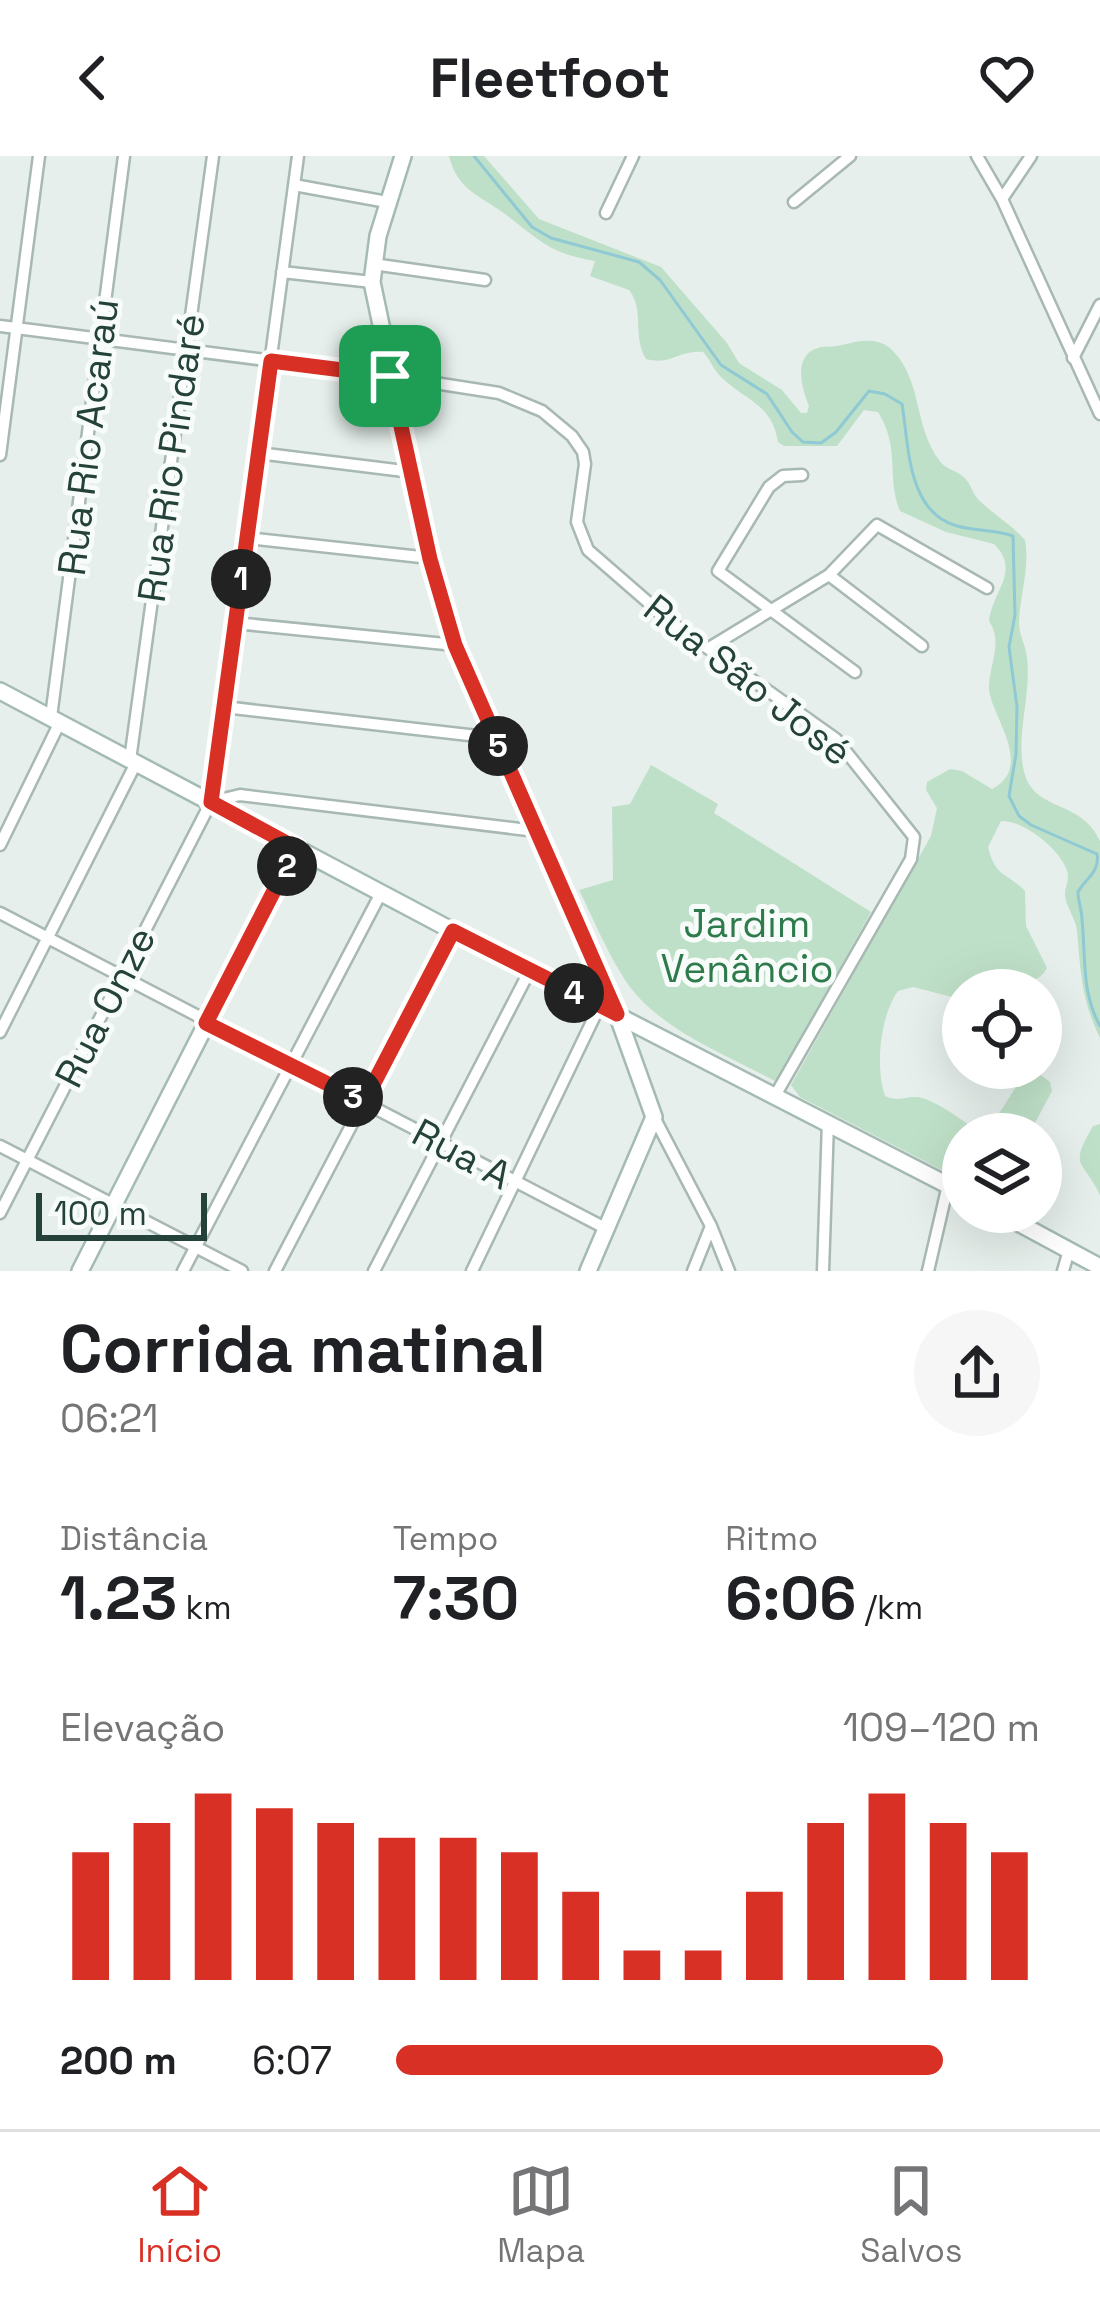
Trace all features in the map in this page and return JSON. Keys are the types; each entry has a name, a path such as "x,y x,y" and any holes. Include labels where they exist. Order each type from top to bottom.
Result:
{"main road":[{"path":"403,156 387,202 372,273 430,559 455,645 617,1014 654,1117 588,1271"},
{"path":"0,691 942,1182"},
{"path":"80,1271 296,848"},
{"path":"1038,1233 1100,1267"}],"street":[{"path":"0,455 39,156"},
{"name":"Rua Rio Acaraú","path":"0,845 56,720 124,156"},
{"name":"Rua Rio Pindaré","path":"0,1032 133,761 213,156"},
{"name":"Rua Onze","path":"0,1213 211,802 298,156"},
{"path":"606,213 633,156"},
{"path":"794,202 850,156"},
{"path":"977,156 1002,199 1073,358 1095,394 1100,414"},
{"path":"1002,199 1031,156"},
{"path":"294,185 387,202"},
{"path":"282,272 485,280"},
{"path":"1073,358 1100,305"},
{"path":"0,326 390,376"},
{"name":"Rua São José","path":"390,376 499,394 542,411 556,422 583,452 577,522 581,540 602,565 836,740 909,827 916,844 911,859 776,1094"},
{"path":"258,453 412,472"},
{"path":"802,475 783,476 770,487 718,571 855,672"},
{"path":"709,648 830,575 880,524 986,588"},
{"path":"247,538 430,559"},
{"path":"830,575 922,646"},
{"path":"236,622 455,645"},
{"path":"224,707 495,738"},
{"path":"211,802 240,795 536,831"},
{"path":"183,1271 381,892"},
{"name":"Rua A","path":"0,913 604,1228"},
{"path":"275,1271 453,931"},
{"path":"374,1271 530,970"},
{"path":"472,1271 600,1005"},
{"path":"654,1117 729,1271"},
{"path":"823,1271 828,1122"},
{"path":"0,1146 242,1271"},
{"path":"694,1271 711,1226"},
{"path":"928,1271 942,1228"},
{"path":"1064,1271 1070,1250"}],"green space":[{"path":"449,156 484,156 539,219 661,267 739,363 782,390 801,413 807,413 809,406 801,374 808,353 862,341 887,346 909,376 925,433 939,460 964,477 977,498 1025,540 1019,622 1028,673 1023,764 1032,789 1083,819 1100,841 1100,1038 1083,986 1076,926 1065,895 1066,868 1039,837 1001,821 988,847 991,857 1025,891 1026,926 1047,968 942,969 942,994 913,987 898,991 881,1042 885,1096 916,1097 951,1113 942,1113 942,1170 800,1097 791,1085 931,836 937,808 926,790 927,782 950,769 992,789 1005,779 1010,767 1007,738 989,686 995,645 989,621 1005,572 1002,554 994,544 946,532 900,511 889,438 878,412 864,410 837,446 784,446 764,411 720,376 703,352 646,359 634,298 629,290 590,276 595,261 543,243 457,176"},
{"name":"Jardim Venâncio","path":"651,765 718,804 714,813 871,912 777,1082 671,1025 635,994 579,890 613,880 612,807 630,804"},
{"path":"1015,1089 1052,1089 1040,1113 999,1113"},
{"path":"1100,1124 1100,1195 1080,1157 1093,1126"}],"waterway":[{"path":"474,156 532,227 551,238 639,262 660,280 721,365 767,394 803,442 821,443 836,432 869,391 885,394 902,404 913,476 928,507 957,526 1013,536 1015,615 1009,647 1017,707 1009,796 1019,816 1031,825 1097,854 1094,870 1078,892 1087,987 1100,1026"}],"route":[{"path":"271,361 390,376 430,559 455,645 617,1014 453,931 364,1102 206,1023 296,848 211,802 271,361"}]}
